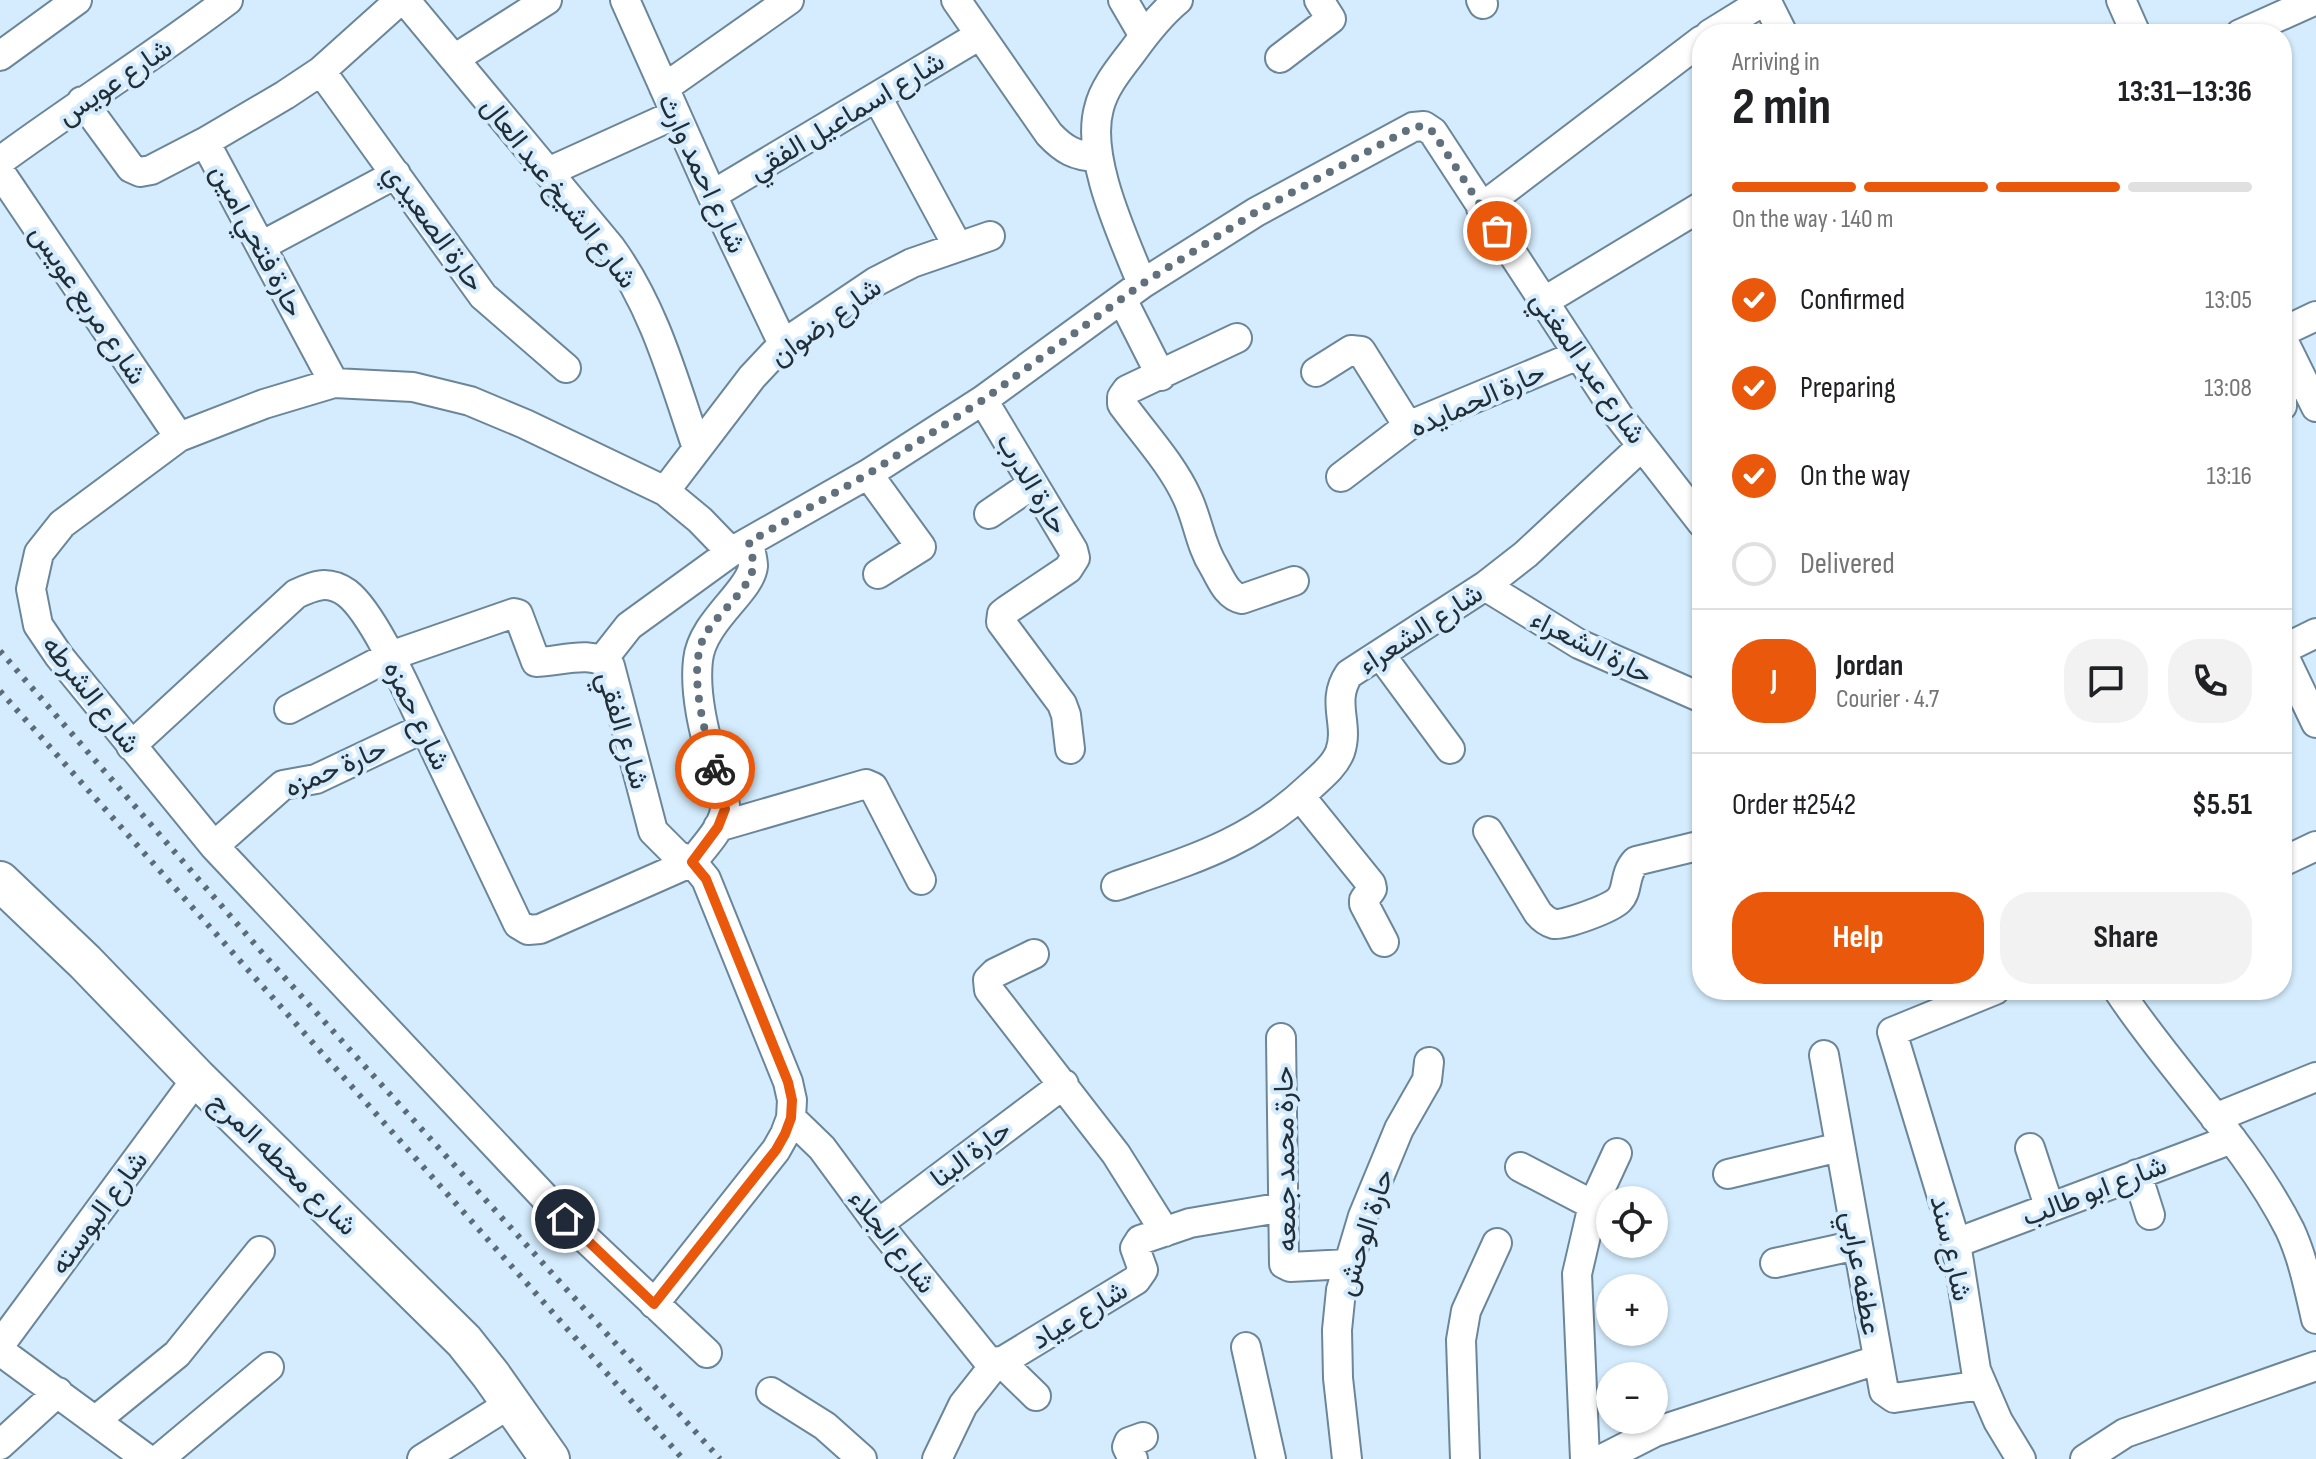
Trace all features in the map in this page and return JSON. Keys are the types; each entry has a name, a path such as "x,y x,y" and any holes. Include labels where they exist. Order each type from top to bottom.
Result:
{"main road":[{"name":"شارع محطه المرج","path":"2,888 85,962 197,1078 464,1341 550,1459"}],"street":[{"path":"0,56 77,0"},
{"name":"شارع عويس","path":"0,161 228,0"},
{"name":"شارع الشيخ عبد العال","path":"403,0 611,248 645,302 658,330 697,448"},
{"name":"حارة فتحي امين","path":"334,383 205,142 321,71 403,0"},
{"path":"454,59 547,0"},
{"name":"شارع احمد وارث","path":"625,0 783,344"},
{"path":"664,88 789,0"},
{"path":"956,0 1049,134 1063,149 1079,156 1097,157"},
{"path":"1123,0 1144,36"},
{"path":"1161,376 1132,292 1097,157 1098,109 1114,76 1144,36 1178,0"},
{"path":"1280,58 1331,19 1319,0"},
{"path":"1726,24 1766,0 1778,24"},
{"path":"2121,0 2132,24"},
{"path":"2262,24 2316,0"},
{"name":"شارع اسماعيل الفقي","path":"712,195 980,35"},
{"path":"1481,208 1692,48"},
{"name":"حارة الصعيدي","path":"321,71 483,296 566,368"},
{"path":"877,97 958,247"},
{"path":"82,101 131,168 140,172 151,170 205,142"},
{"path":"548,172 676,114"},
{"name":"شارع عبد المغني","path":"603,659 629,626 740,547 868,474 983,400 1132,292 1256,212 1413,127 1424,126 1433,132 1578,355 1692,510"},
{"name":"شارع مربع عويس","path":"0,172 179,437"},
{"path":"261,246 396,174"},
{"path":"1543,302 1692,212"},
{"name":"شارع رضوان","path":"665,491 752,377 783,344 875,282 912,263 990,236"},
{"path":"2292,329 2316,316"},
{"path":"1237,338 1127,390 1122,404 1181,485 1208,558 1228,591 1242,599 1294,581"},
{"path":"1316,372 1351,350 1361,351 1408,426"},
{"name":"حارة الحمايده","path":"1341,477 1408,426 1578,355"},
{"path":"2292,356 2316,407"},
{"name":"شارع الشرطه","path":"707,1353 527,1181 214,846 73,676 38,625 31,589 39,553 62,524 179,437 264,404 334,383 413,387 470,401 665,491 740,547"},
{"name":"حارة الدرب","path":"983,400 1075,558 1068,569 1002,614 1001,622 1062,704 1070,749"},
{"name":"شارع الشعراء","path":"1116,886 1214,852 1268,822 1300,796 1329,769 1340,752 1339,699 1341,686 1349,674 1485,586 1526,554 1642,446"},
{"path":"868,474 921,547 878,574"},
{"path":"989,514 1033,484"},
{"path":"654,1304 776,1150 791,1118 792,1100 781,1062 706,879 692,862 718,827 725,809 707,742 697,674 698,656 713,622 745,584 753,568 740,547"},
{"name":"شارع حمزه","path":"131,746 296,594 317,584 331,585 347,593 358,604 390,656 518,924 528,930 540,929 692,862"},
{"name":"حارة الشعراء","path":"1485,586 1579,644 1692,694"},
{"name":"شارع الفقي","path":"289,709 390,656 518,614 536,662 587,658 603,659 610,666 653,831 677,855 692,862"},
{"path":"2292,646 2316,633"},
{"path":"1380,654 1450,749"},
{"path":"2292,672 2316,723"},
{"name":"حارة حمزه","path":"214,846 283,785 316,779 424,728"},
{"path":"718,827 866,784 873,787 921,880"},
{"path":"1300,796 1371,884 1372,889 1364,904 1384,942"},
{"path":"1488,831 1538,913 1544,920 1559,924 1618,902 1624,893 1626,876 1636,861 1692,847"},
{"path":"2292,857 2316,846"},
{"path":"1034,954 995,973 988,980 989,990 1116,1154 1165,1232"},
{"name":"شارع سند","path":"1970,1000 1892,1032 1956,1243 1976,1370 1998,1421 2021,1459"},
{"path":"2126,1000 2256,1171 2291,1232 2306,1274 2316,1319"},
{"name":"حارة محمد جمعه","path":"1281,1038 1286,1267 1348,1264"},
{"name":"عطفه عرابي","path":"1824,1055 1882,1387 1886,1394 1894,1398 1981,1385"},
{"name":"حارة الوحش","path":"1347,1459 1338,1378 1337,1330 1341,1290 1363,1216 1399,1129 1427,1080 1429,1062"},
{"name":"شارع ابو طالب","path":"1956,1243 2137,1174 2316,1077"},
{"name":"شارع البوسته","path":"0,1348 197,1078"},
{"name":"حارة البنا","path":"878,1224 1064,1084"},
{"name":"شارع الجلاء","path":"791,1118 822,1148 878,1224 996,1364 1036,1396"},
{"path":"1728,1174 1840,1147"},
{"path":"2030,1148 2049,1206"},
{"path":"1585,1459 1577,1274 1593,1205 1617,1153"},
{"path":"1520,1167 1593,1205"},
{"path":"2137,1174 2150,1215"},
{"name":"شارع عياد","path":"936,1459 963,1405 996,1364 1136,1280 1143,1270 1135,1248 1140,1240 1190,1223 1284,1207"},
{"path":"1465,1459 1461,1340 1466,1311 1497,1243"},
{"path":"1775,1263 1857,1245"},
{"path":"96,1420 177,1354 260,1251"},
{"path":"1246,1347 1271,1459"},
{"path":"0,1348 147,1459"},
{"path":"1602,1459 1655,1432 1877,1360"},
{"path":"2085,1459 2125,1433 2316,1366"},
{"path":"159,1459 269,1367"},
{"path":"0,1445 58,1392"},
{"path":"771,1392 825,1426 862,1459"},
{"path":"422,1459 511,1403"}],"railway":[{"path":"0,651 266,957 720,1459"},
{"path":"0,691 683,1459"}],"way so far":[{"path":"715,769 707,742 697,674 698,656 713,622 745,584 753,568 749,542 868,474 983,400 1142,284 1256,212 1413,127 1424,126 1433,132 1497,231"}],"route":[{"path":"565,1219 654,1304 776,1150 791,1118 792,1100 781,1062 706,879 692,862 718,827 725,809 715,769"}]}
